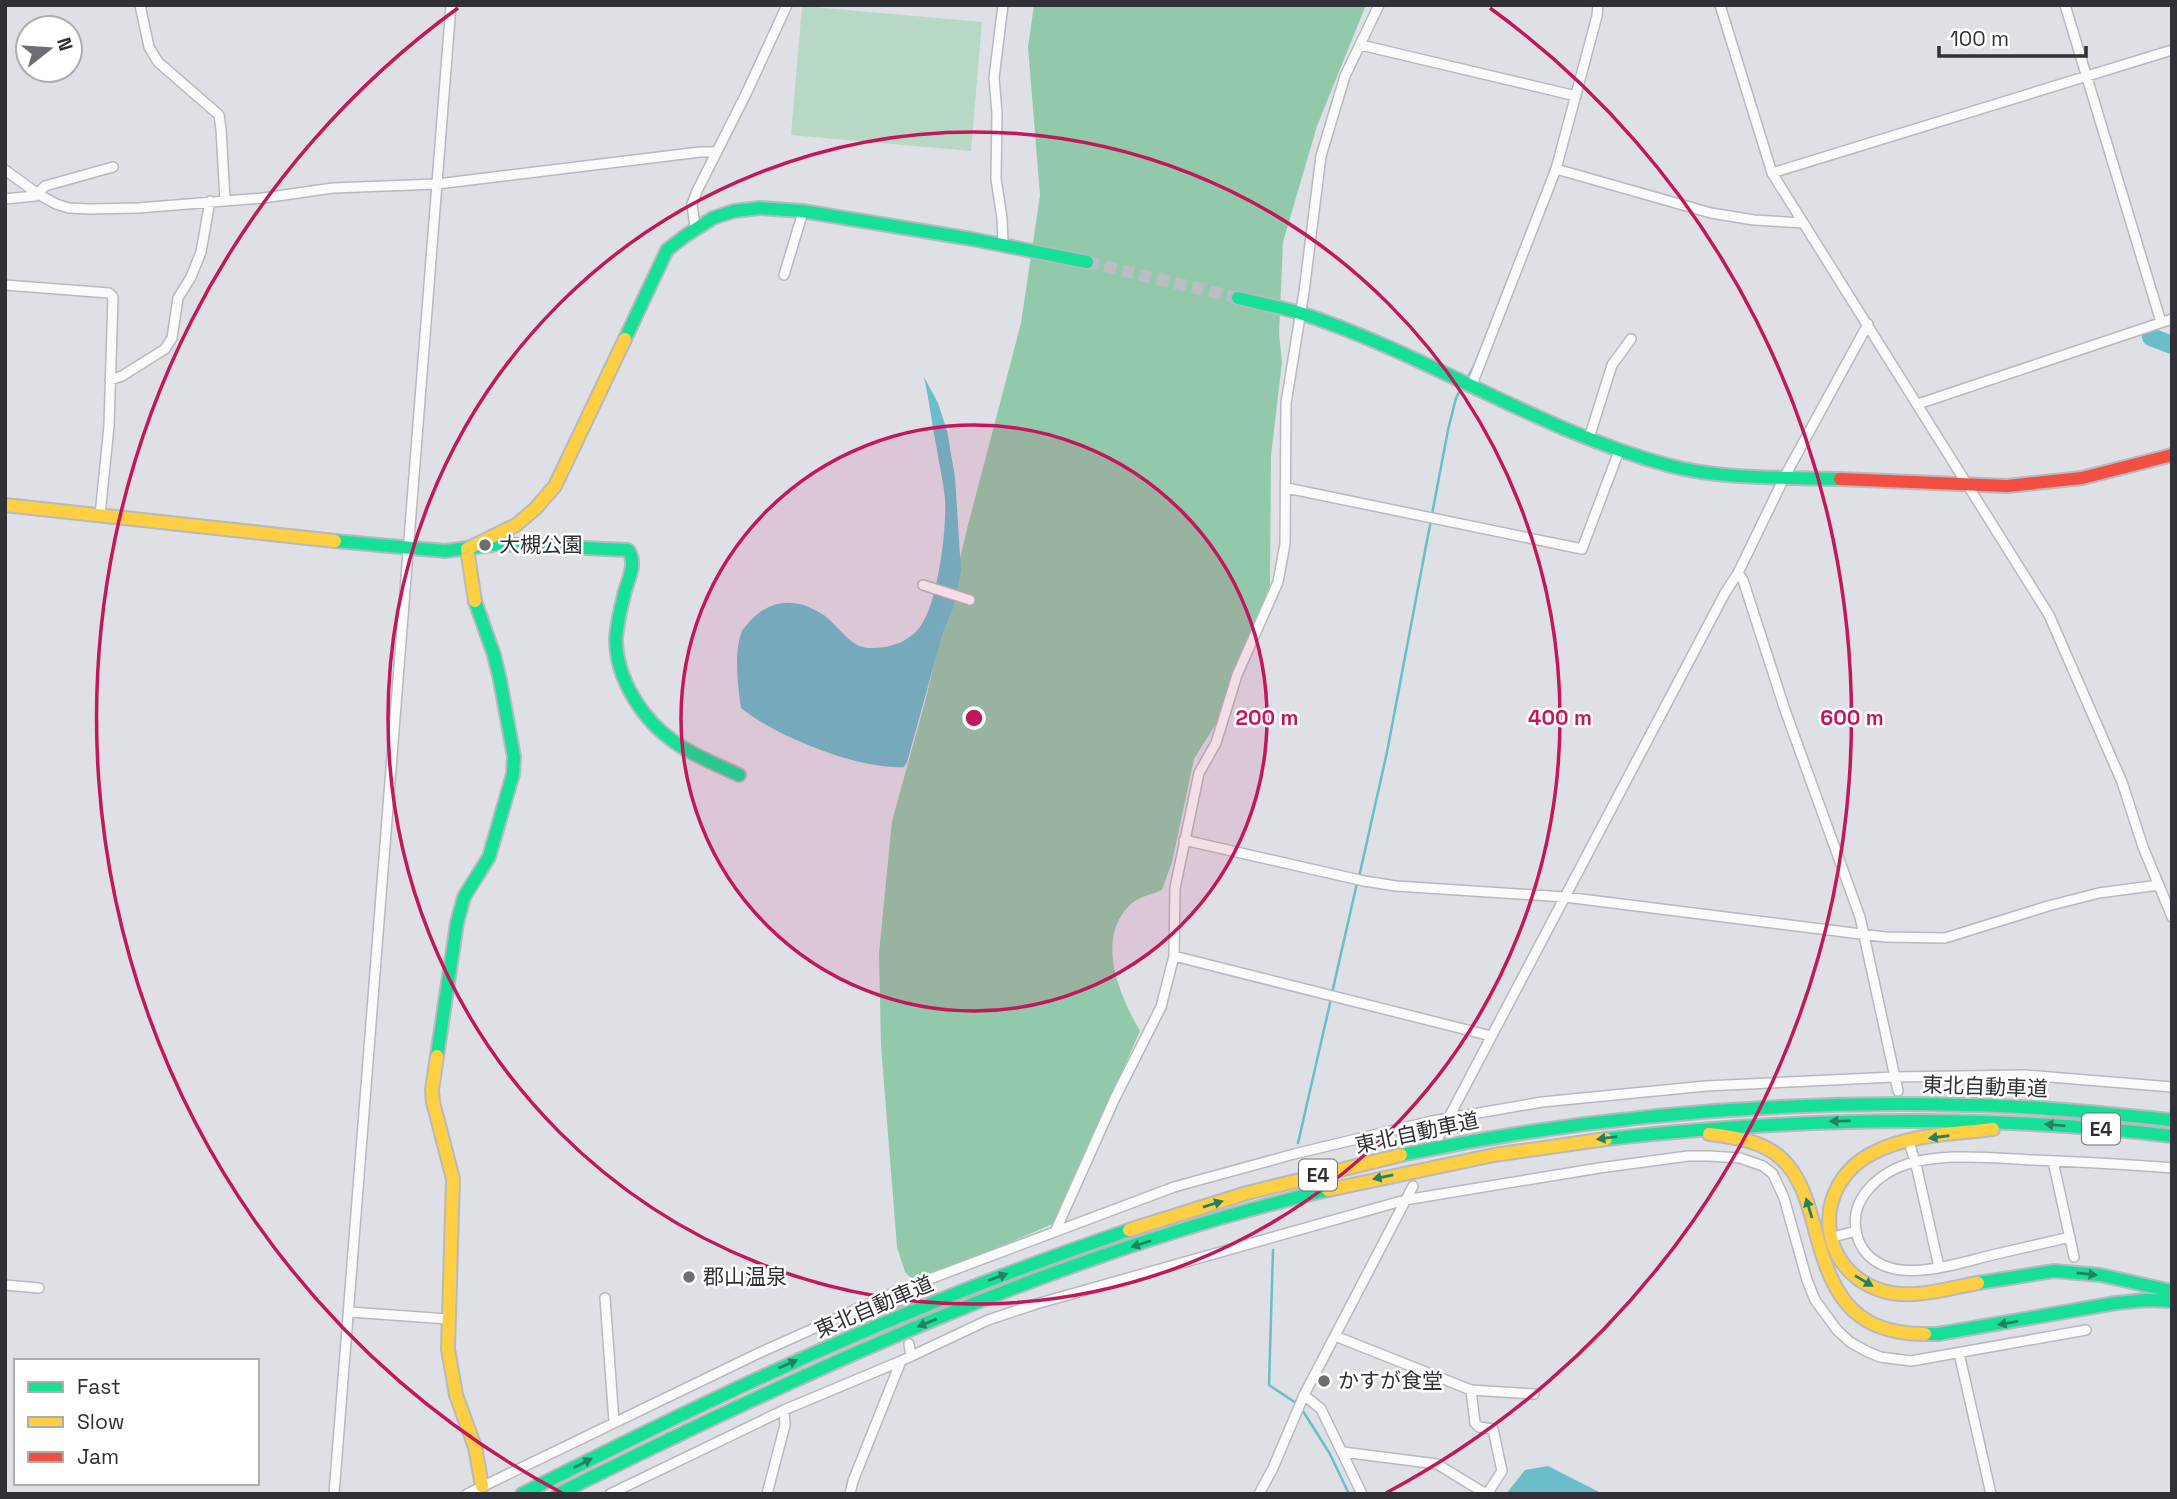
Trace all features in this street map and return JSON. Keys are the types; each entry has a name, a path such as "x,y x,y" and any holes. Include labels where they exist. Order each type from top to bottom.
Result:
{"main road":[{"path":"467,549 512,530 537,510 555,486 667,250 695,227 723,214 746,209 803,212 1003,243 1087,261"},
{"path":"1238,298 1300,313 1360,336 1619,451 1674,467 1717,474 2007,486 2082,478 2172,455"},
{"path":"5,505 445,551 499,544 628,550 633,563 617,628 621,666 633,696 655,726 672,741 739,775"},
{"path":"467,549 472,593 494,655 514,757 513,774 489,857 464,897 457,923 432,1090 433,1109 450,1160 453,1179 448,1349 452,1380 475,1447 482,1486"},
{"name":"東北自動車道","path":"522,1494 740,1385 982,1283 1180,1214 1358,1165 1445,1146 1550,1129 1673,1113 1759,1107 1973,1104 2172,1119"},
{"name":"東北自動車道","path":"558,1494 851,1354 999,1295 1160,1238 1303,1196 1444,1164 1552,1145 1749,1124 1868,1120 2030,1123 2172,1136"},
{"path":"2030,1123 1900,1144 1871,1153 1856,1163 1845,1174 1837,1188 1828,1217 1831,1240 1844,1265 1855,1277 1869,1285 1897,1294 1914,1294 2054,1271 2100,1275 2172,1291"},
{"path":"1675,1130 1738,1139 1769,1149 1784,1161 1802,1190 1827,1273 1837,1294 1849,1310 1870,1326 1883,1331 1938,1334 2116,1303 2172,1301"}],"street":[{"path":"140,5 149,47 158,62 219,115 225,200"},
{"path":"334,1494 451,5"},
{"path":"776,5 782,16"},
{"path":"695,227 692,209 694,200 787,5"},
{"path":"1003,5 994,78 998,113 996,179 1003,243"},
{"path":"1055,1232 1115,1098 1161,1007 1174,956 1175,888 1199,773 1216,743 1237,676 1278,582 1285,544 1286,403 1304,292 1321,156 1345,76 1379,5"},
{"path":"1471,387 1556,169 1598,5"},
{"path":"1720,5 1772,173 2049,615 2122,782 2143,847 2172,916"},
{"path":"2065,5 2161,322"},
{"path":"1361,45 1576,96"},
{"path":"1772,173 2172,50"},
{"path":"5,170 38,194 69,208 138,208 263,198 333,188 437,184 717,152"},
{"path":"5,199 31,197 45,186 113,167"},
{"path":"1556,169 1711,212 1755,220 1802,223"},
{"path":"110,380 122,376 165,349 172,338 178,298 191,278 201,252 210,201"},
{"path":"784,275 803,212"},
{"path":"5,285 112,295 114,302 109,426 100,515"},
{"path":"1918,404 2172,319"},
{"path":"1439,1136 1725,593 1738,573 1785,476 1868,324"},
{"path":"1589,438 1612,365 1631,340"},
{"path":"1287,488 1582,549 1619,451"},
{"path":"1738,573 1860,917 1898,1090"},
{"path":"923,585 970,600"},
{"path":"1184,840 1396,886 1565,897 1885,937 1945,938 2099,893 2159,885"},
{"path":"1174,956 1491,1036"},
{"path":"467,1494 759,1353 895,1292 1174,1187 1294,1154 1449,1119 1542,1102 1706,1086 1894,1077 2025,1075 2172,1087"},
{"path":"1910,1148 1940,1267"},
{"path":"610,1494 784,1410 901,1361 988,1320 1036,1304 1405,1200 1688,1156 1740,1158 1763,1166 1773,1174 1784,1198 1815,1300 1829,1322 1850,1342 1880,1357 1911,1361 2086,1330"},
{"path":"2070,1237 1940,1267 1903,1270 1880,1265 1870,1258 1856,1231 1857,1209 1874,1183 1896,1168 1914,1162 1974,1158 2172,1168"},
{"path":"2053,1161 2074,1257"},
{"path":"1259,1494 1304,1395 1413,1186"},
{"path":"1837,1236 1856,1231"},
{"path":"1798,1246 1810,1243"},
{"path":"5,1285 39,1288"},
{"path":"895,1292 899,1305"},
{"path":"605,1298 614,1422"},
{"path":"350,1312 448,1319"},
{"path":"1335,1336 1471,1390 1534,1394"},
{"path":"909,1345 911,1356"},
{"path":"1959,1353 1991,1494"},
{"path":"850,1494 901,1361"},
{"path":"1343,1452 1437,1464 1486,1494 1502,1471 1493,1429 1479,1427 1475,1423 1471,1390"},
{"path":"1304,1395 1321,1409 1362,1494"},
{"path":"767,1494 785,1425 784,1410"}],"green space":[{"path":"1034,5 1366,5 1317,126 1283,242 1279,334 1282,362 1271,456 1270,585 1219,719 1194,759 1172,862 1162,890 1132,903 1114,932 1112,949 1118,984 1140,1031 1055,1223 948,1269 911,1278 905,1272 897,1247 881,1046 879,953 892,821 925,702 1021,323 1040,195 1028,47"},
{"path":"802,6 982,22 971,151 791,135"}],"water":[{"path":"924,377 938,403 947,431 955,477 961,571 953,608 943,632 907,762 904,767 886,766 865,763 819,749 756,719 741,708 737,660 742,632 750,621 766,608 784,603 803,605 828,618 861,647 897,644 920,627 932,601 936,584 943,545 945,511"},
{"path":"1548,1466 1603,1494 1506,1494 1525,1470"}],"waterway":[{"path":"1548,178 1554,166"},
{"path":"1465,382 1475,364 1523,242"},
{"path":"2151,337 2172,345"},
{"path":"1359,877 1387,752 1448,430 1456,398 1462,387"},
{"path":"1332,993 1357,883"},
{"path":"1298,1143 1331,999"},
{"path":"1273,1250 1269,1385 1296,1403"},
{"path":"1301,1408 1330,1454 1349,1494"}],"tunnel":[{"path":"1087,262 1238,298"},
{"path":"899,1305 907,1336"}],"traffic: fast":[{"path":"625,339 667,250 713,218 734,211 760,208 802,211 972,239 1087,262"},
{"path":"1238,298 1300,313 1347,330 1576,434 1671,466 1734,476 1840,479"},
{"path":"335,541 445,551 499,544 628,550 632,560 631,570 616,639 617,654 626,684 643,711 664,734 691,752 739,775"},
{"path":"437,1056 457,923 464,897 489,857 513,774 514,757 500,680 475,601"},
{"path":"1401,1155 1541,1130 1753,1108 1895,1104 1992,1106 2172,1120"},
{"path":"1606,1139 1747,1126 1889,1121 2031,1124 2172,1136"},
{"path":"558,1494 650,1448 839,1361 1031,1281 1129,1246 1328,1190"},
{"path":"522,1494 673,1419 878,1325 980,1284 1129,1230"},
{"path":"1978,1283 2054,1271 2100,1275 2172,1291"},
{"path":"1925,1334 2116,1303 2172,1301"}],"traffic: slow":[{"path":"475,601 467,549 516,525 535,509 555,486 625,339"},
{"path":"5,505 335,541"},
{"path":"437,1056 433,1102 453,1179 448,1349 456,1395 475,1447 482,1486"},
{"path":"1978,1283 1906,1294 1883,1291 1861,1280 1844,1265 1834,1246 1829,1226 1831,1205 1839,1185 1853,1167 1873,1153 1917,1138 1993,1129"},
{"path":"1709,1134 1758,1144 1783,1160 1802,1189 1827,1267 1846,1303 1877,1326 1898,1332 1925,1334"},
{"path":"1328,1190 1494,1155 1606,1139"},
{"path":"1129,1230 1247,1193 1401,1155"}],"traffic: jam":[{"path":"1840,479 2007,486 2082,478 2172,455"}],"place":[{"name":"大槻公園","path":"485,545"},
{"name":"郡山温泉","path":"689,1277"},
{"name":"かすが食堂","path":"1324,1381"}]}
